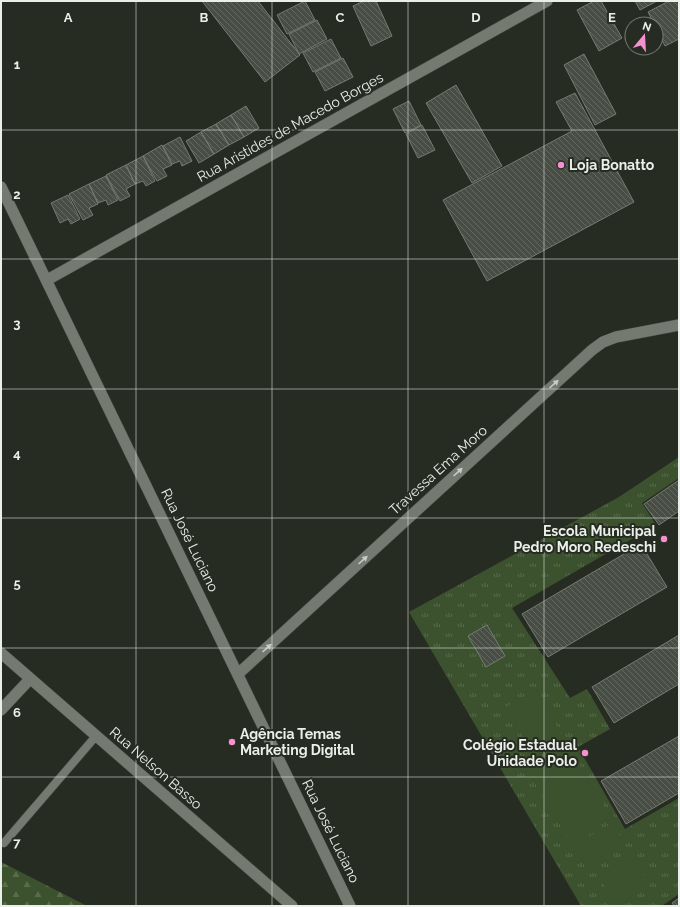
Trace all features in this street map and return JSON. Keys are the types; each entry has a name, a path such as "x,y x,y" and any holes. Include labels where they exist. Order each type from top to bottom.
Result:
{"street":[{"name":"Rua Aristides de Macedo Borges","path":"47,280 547,1"},
{"name":"Rua José Luciano","path":"1,187 350,906"},
{"name":"Travessa Ema Moro","path":"238,674 592,350 603,342 616,337 679,325"},
{"name":"Rua Nelson Basso","path":"1,654 292,906"},
{"path":"1,710 30,679"}],"lane":[{"path":"4,843 96,736"}],"green space":[{"path":"679,457 679,478 642,503 656,525 512,608 570,698 587,689 610,729 578,747 625,829 679,798 679,894 662,906 581,906 409,612 619,497"},
{"path":"536,690 565,741 535,758 506,707"},
{"path":"567,745 611,818 570,842 526,768"},
{"path":"612,823 625,844 585,867 573,846"},
{"path":"632,856 650,885 617,906 599,877"},
{"path":"1,862 87,906 1,906"}],"building":[{"path":"202,1 258,1 300,55 265,82"},
{"path":"305,1 315,20 287,34 277,15"},
{"path":"364,1 376,1 392,36 371,46 353,6"},
{"path":"594,1 601,1 622,38 599,51 577,10"},
{"path":"635,1 657,1 640,10"},
{"path":"669,1 679,1 679,39 665,46 664,16 650,16 648,12"},
{"path":"317,20 327,39 299,54 289,34"},
{"path":"331,39 341,58 313,72 303,53"},
{"path":"584,54 616,114 595,125 564,65"},
{"path":"343,58 353,77 325,91 315,72"},
{"path":"456,85 502,166 472,183 426,103"},
{"name":"Loja Bonatto","path":"575,93 634,202 487,281 443,200 572,131 556,102"},
{"path":"409,101 421,125 405,133 393,109"},
{"path":"246,106 259,128 244,137 231,115"},
{"path":"231,115 244,137 229,145 216,124"},
{"path":"216,124 229,145 214,154 201,132"},
{"path":"422,125 435,150 418,158 406,134"},
{"path":"201,132 214,154 199,163 186,141"},
{"path":"180,137 192,161 182,166 180,161 172,164 163,146"},
{"path":"162,145 172,165 163,169 167,176 157,181 143,156"},
{"path":"143,156 155,181 146,186 143,181 135,184 126,165"},
{"path":"126,165 135,184 126,189 130,196 120,201 106,175"},
{"path":"106,176 118,200 108,205 106,200 98,203 89,184"},
{"path":"89,184 98,204 89,208 93,215 83,220 69,194"},
{"path":"68,195 80,219 71,224 68,219 60,223 51,203"},
{"path":"679,480 679,511 659,525 644,504"},
{"path":"641,544 667,587 548,657 522,614"},
{"path":"487,625 505,656 486,667 468,636"},
{"path":"679,635 679,684 614,723 592,687"},
{"path":"679,736 679,793 626,824 601,781"},
{"path":"679,898 679,906 674,906 672,903"}],"place":[{"name":"Loja Bonatto","path":"561,165"},
{"name":"Escola Municipal Pedro Moro Redeschi","path":"664,539"},
{"name":"Agência Temas Marketing Digital","path":"232,742"},
{"name":"Colégio Estadual Unidade Polo","path":"585,753"}]}
